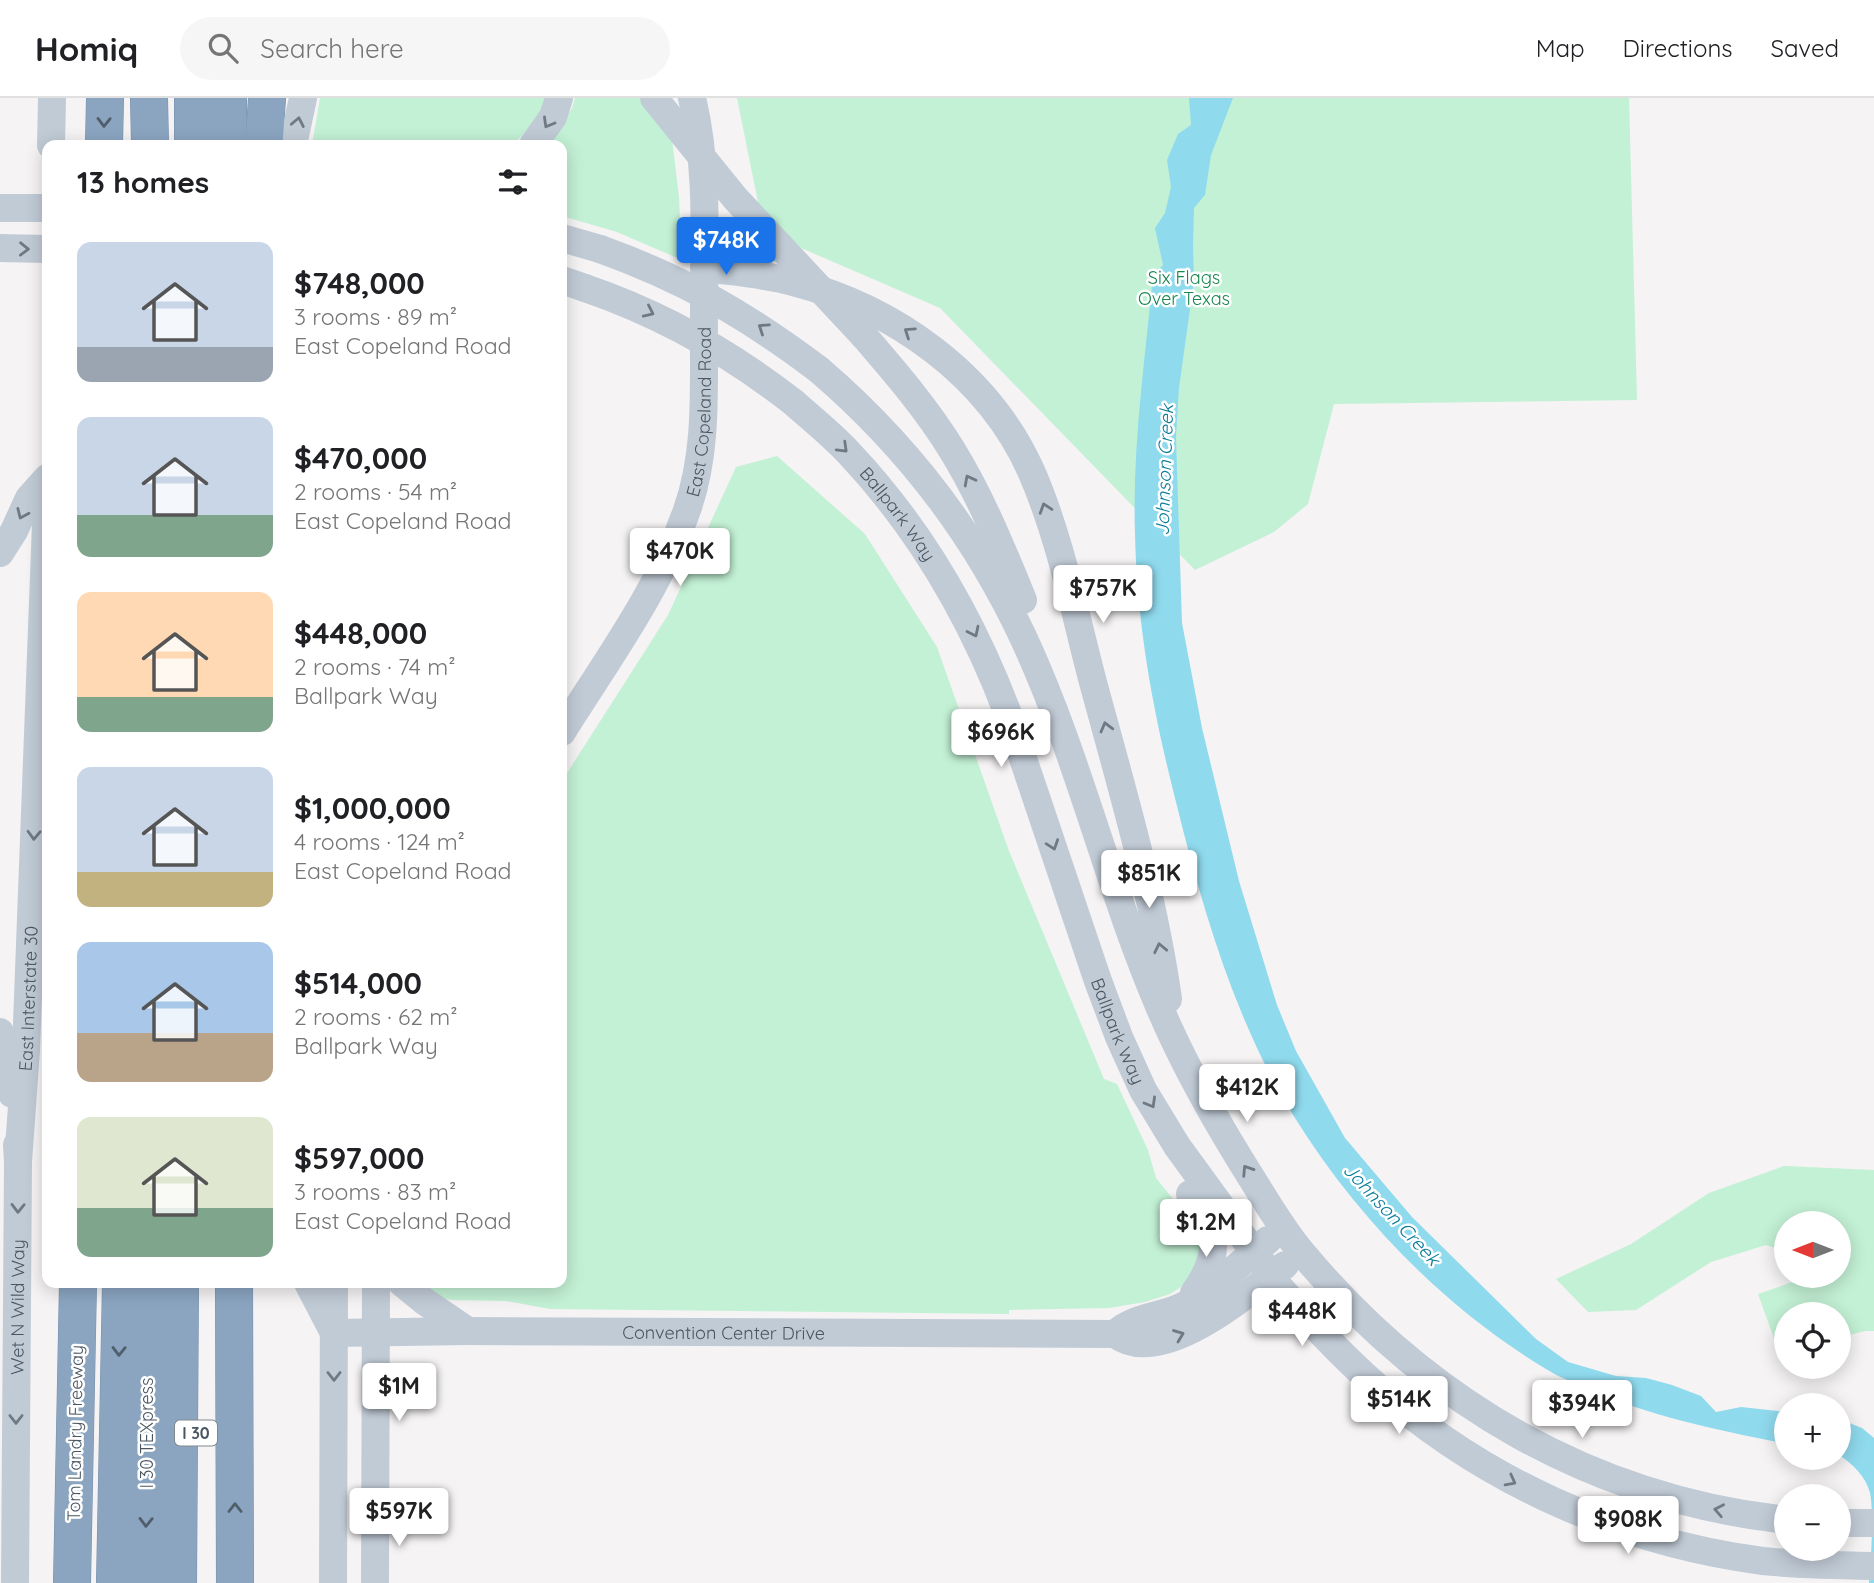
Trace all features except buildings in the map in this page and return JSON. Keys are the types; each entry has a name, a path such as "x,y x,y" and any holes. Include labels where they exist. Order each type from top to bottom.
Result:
{"highway":[{"path":"104,140 105,98"},
{"path":"149,98 150,140"},
{"path":"172,98 173,140"},
{"path":"193,98 193,140"},
{"path":"228,98 228,140"},
{"path":"264,140 267,98"},
{"name":"Tom Landry Freeway","path":"72,1583 78,1288"},
{"path":"115,1583 121,1288"},
{"name":"I 30 TEXpress","path":"145,1583 147,1288"},
{"name":"I 30 TEXpress","path":"178,1583 180,1288"},
{"name":"I 30","path":"196,1288 196,1583"},
{"name":"I 30","path":"234,1288 236,1581"}],"main road":[{"path":"51,140 52,98"},
{"path":"294,140 303,98"},
{"path":"537,140 553,117 559,98"},
{"path":"654,98 735,198 864,336 935,424 965,473 991,525 1043,646 1070,729 1084,796"},
{"name":"East Copeland Road","path":"567,724 652,589 688,509 695,486 702,439 704,268 702,170 692,98"},
{"path":"0,208 42,208"},
{"path":"567,239 652,269 704,293 748,319 818,369 863,408 903,450 951,511 974,545 1025,640 1084,796 1146,973 1174,1040 1209,1109 1283,1228 1301,1252 1387,1342 1476,1411 1517,1436 1628,1486 1700,1507 1774,1518"},
{"path":"0,248 42,249"},
{"path":"704,268 794,282 868,307 913,334 955,369 983,396 1010,431 1031,471 1047,514 1116,767 1162,954 1174,1040"},
{"name":"Ballpark Way","path":"574,284 644,310 699,338 793,401 846,450 916,536 962,608 987,660 1116,1027 1143,1090 1177,1146 1254,1252 1300,1311 1357,1369 1427,1428 1521,1486 1595,1518 1639,1534 1702,1550 1763,1560 1874,1566"},
{"path":"0,553 14,531 29,498 42,484"},
{"name":"East Interstate 30","path":"18,1162 26,1050 42,629"},
{"name":"Wet N Wild Way","path":"0,1032 10,1075 18,1162 15,1583"},
{"path":"1177,1146 1176,1174 1210,1226 1212,1237 1209,1268 1205,1279 1187,1304"},
{"name":"Convention Center Drive","path":"1115,1334 1123,1326 1171,1312 1187,1304 1283,1228"},
{"name":"Convention Center Drive","path":"334,1333 468,1331 1115,1334 1124,1341 1141,1344 1186,1332 1219,1313 1301,1252"},
{"path":"311,1288 334,1333"},
{"path":"333,1583 334,1288"},
{"path":"375,1583 376,1288"},
{"path":"408,1288 468,1331"},
{"path":"1453,1444 1476,1411"},
{"path":"1851,1523 1874,1523"}],"green space":[{"path":"320,98 547,98 537,120 518,140 313,140"},
{"path":"575,98 641,98 672,139 679,197 682,260 617,232 567,217 567,140 553,140"},
{"name":"Six Flags Over Texas","path":"737,98 1629,98 1637,400 1334,404 1308,504 1274,532 1195,570 940,308 764,232"},
{"path":"777,456 865,534 937,647 1009,851 1104,1079 1117,1084 1148,1150 1156,1178 1173,1199 1184,1205 1200,1243 1198,1259 1189,1278 1170,1294 1145,1302 1109,1308 1009,1310 1009,1314 550,1309 507,1301 450,1300 433,1296 419,1288 567,1288 567,773 668,615 736,467"},
{"path":"1784,1166 1874,1170 1874,1331 1851,1335 1851,1302 1774,1302 1774,1338 1758,1294 1775,1288 1852,1288 1852,1211 1774,1211 1774,1248 1766,1245 1711,1262 1636,1310 1588,1312 1556,1279 1631,1244 1709,1193"}],"water":[{"name":"Johnson Creek","path":"1189,98 1233,98 1211,155 1205,195 1194,208 1194,280 1179,388 1176,437 1182,623 1202,728 1239,881 1277,1005 1296,1051 1345,1138 1412,1217 1536,1339 1568,1362 1616,1376 1646,1378 1672,1385 1701,1396 1716,1412 1741,1407 1774,1411 1774,1441 1685,1422 1610,1398 1551,1372 1473,1318 1406,1258 1375,1226 1347,1191 1295,1118 1274,1082 1239,1007 1198,886 1161,739 1143,638 1136,569 1135,469 1140,404 1153,275 1163,265 1155,228 1165,213 1171,187 1167,160 1178,134 1191,125"},
{"path":"1851,1424 1862,1428 1874,1438 1874,1583 1869,1583 1872,1524 1870,1493 1851,1464"}]}
